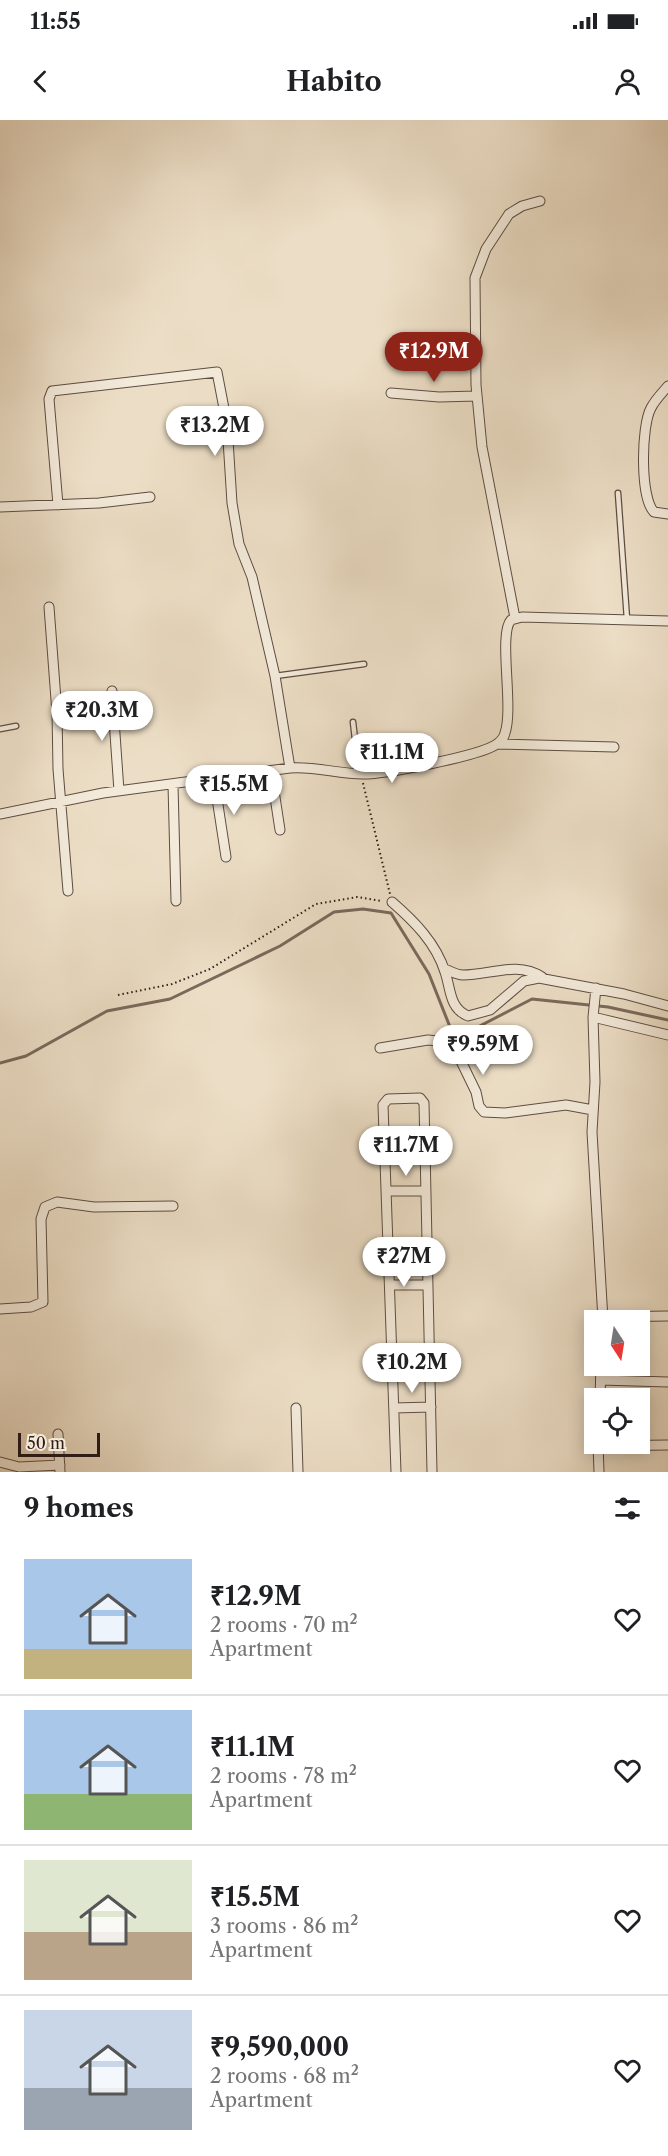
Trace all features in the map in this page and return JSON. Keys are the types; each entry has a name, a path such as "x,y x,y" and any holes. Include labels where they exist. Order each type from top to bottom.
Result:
{"street":[{"path":"515,618 484,462 475,348 477,270 486,249 509,214 522,206 540,201"},
{"path":"58,505 49,399 52,391 217,372 227,424 232,503 239,544 251,571 275,676 290,768"},
{"path":"668,386 651,407 644,437 648,502 654,512 668,514"},
{"path":"391,393 439,397 477,396"},
{"path":"0,507 58,505 150,497"},
{"path":"49,608 68,891"},
{"path":"497,744 503,738 508,715 506,634 508,622 515,618 668,621"},
{"path":"112,691 119,791"},
{"path":"0,814 119,791 290,768 308,767 360,774 473,753 497,744 614,747"},
{"path":"271,771 280,830"},
{"path":"214,779 226,857"},
{"path":"173,785 176,901"},
{"path":"392,902 420,929 445,969 454,1005 468,1016 490,1010 524,981 539,978 668,1006"},
{"path":"445,969 463,975 508,969 527,970 547,980"},
{"path":"595,990 592,1015 595,1082 592,1132 603,1310"},
{"path":"592,1015 621,1022 647,1032 668,1035"},
{"path":"380,1048 428,1040 448,1042 463,1065 476,1092 479,1106 484,1112 505,1113 566,1105 593,1110"},
{"path":"396,1472 383,1104 388,1099 420,1098 424,1103 432,1472"},
{"path":"386,1191 426,1191"},
{"path":"0,1309 31,1307 42,1302 41,1219 47,1205 63,1202 94,1207 173,1206"},
{"path":"390,1285 428,1285"},
{"path":"650,1317 668,1316"},
{"path":"394,1373 430,1372"},
{"path":"601,1376 601,1388"},
{"path":"601,1380 668,1382"},
{"path":"394,1408 431,1407"},
{"path":"296,1408 297,1472"},
{"path":"0,1462 12,1467 60,1468 58,1434"},
{"path":"650,1445 668,1445"},
{"path":"598,1454 599,1472"}],"lane":[{"path":"618,493 627,620"},
{"path":"275,676 364,664"},
{"path":"353,722 360,774"},
{"path":"0,729 16,726"}],"path":[{"path":"118,995 172,984 210,969 316,904 357,897 392,902 360,774"}],"waterway":[{"path":"0,1063 26,1056 107,1011 170,999 280,946 334,912 363,909 391,913 429,974 450,1027 472,1030 532,999 608,1007 668,1020"}]}
